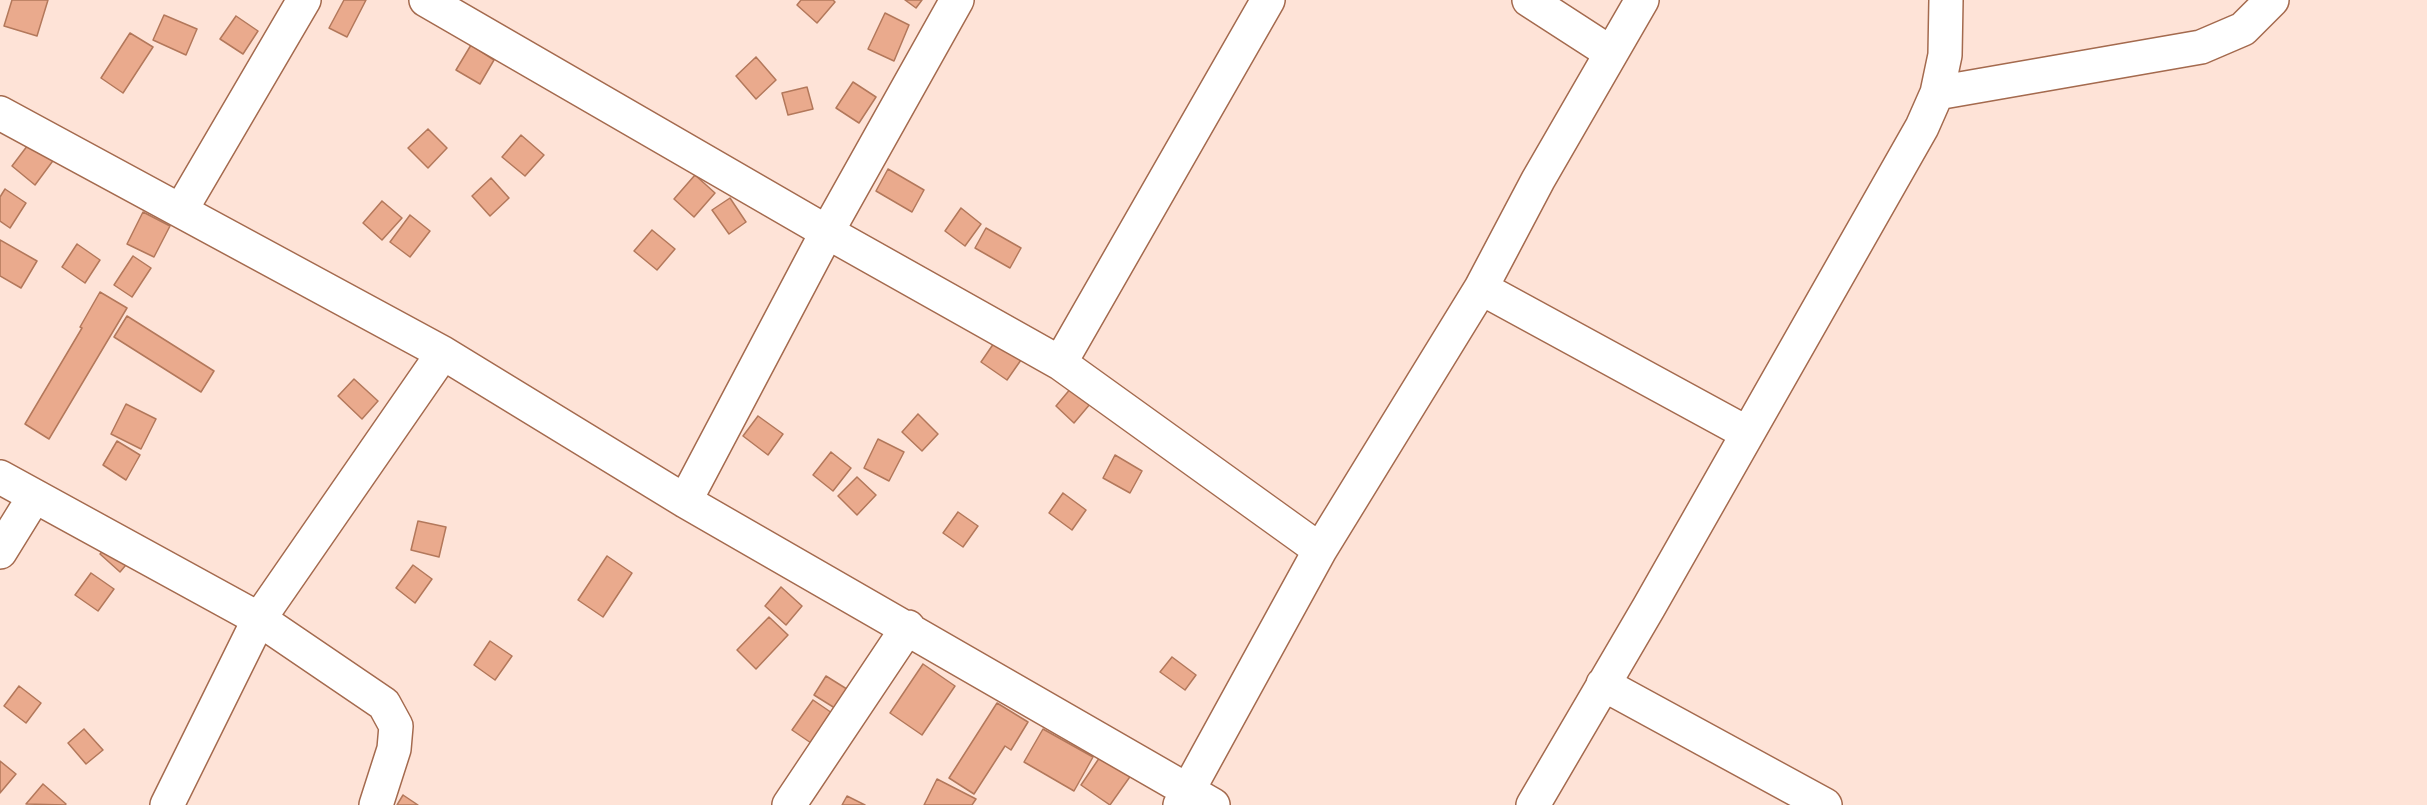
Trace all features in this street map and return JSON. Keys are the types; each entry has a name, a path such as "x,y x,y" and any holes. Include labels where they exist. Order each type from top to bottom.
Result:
{"street":[{"path":"181,210 304,0"},
{"path":"426,0 827,232 1060,363 1320,550"},
{"path":"685,501 827,232 957,0"},
{"path":"1060,363 1268,0"},
{"path":"1529,0 1611,52"},
{"path":"0,113 443,353 685,501 908,627 1194,800 1320,550 1481,288 1538,180 1642,0"},
{"path":"1533,805 1922,127 1937,93 1945,55 1946,0"},
{"path":"1937,93 2201,47 2243,29 2272,0"},
{"path":"1481,288 1747,433"},
{"path":"167,805 259,619 443,353"},
{"path":"0,477 259,619 384,704 396,726 394,749 375,805"},
{"path":"0,552 34,497"},
{"path":"789,805 908,627"},
{"path":"1603,684 1825,805"}],"building":[{"path":"12,0 48,0 37,36 4,26"},
{"path":"344,0 366,0 347,37 329,28"},
{"path":"801,0 833,0 835,2 817,23 797,5"},
{"path":"905,0 922,0 916,8"},
{"path":"885,13 909,25 894,61 868,49"},
{"path":"164,15 197,29 186,55 153,40"},
{"path":"236,16 258,31 243,54 220,39"},
{"path":"130,33 153,47 123,93 101,78"},
{"path":"471,45 494,60 480,84 456,70"},
{"path":"756,57 776,80 756,99 736,76"},
{"path":"853,82 876,97 859,123 836,108"},
{"path":"807,87 813,109 788,115 782,93"},
{"path":"428,129 447,148 428,168 408,148"},
{"path":"521,135 544,155 525,176 502,157"},
{"path":"31,141 55,158 35,185 12,166"},
{"path":"888,169 924,190 912,212 876,191"},
{"path":"695,175 715,193 694,217 674,199"},
{"path":"491,178 509,198 490,216 472,196"},
{"path":"5,189 26,203 10,228 0,221 0,197"},
{"path":"730,198 746,222 729,234 712,210"},
{"path":"382,201 402,218 382,240 363,223"},
{"path":"961,208 981,224 965,246 945,231"},
{"path":"143,212 170,226 154,257 127,244"},
{"path":"410,215 430,231 410,257 390,242"},
{"path":"986,228 1021,248 1010,268 975,248"},
{"path":"652,230 675,249 657,270 634,251"},
{"path":"0,240 37,261 21,288 0,276"},
{"path":"77,244 100,260 85,283 62,267"},
{"path":"133,256 151,268 132,297 114,285"},
{"path":"100,292 127,308 49,439 25,424 82,328 80,327"},
{"path":"127,316 214,371 201,392 114,337"},
{"path":"994,343 1021,360 1007,380 981,362"},
{"path":"354,379 378,401 362,419 338,396"},
{"path":"1077,381 1096,397 1074,423 1056,406"},
{"path":"126,404 156,419 141,449 111,434"},
{"path":"918,414 938,434 922,451 902,432"},
{"path":"758,416 783,434 768,455 743,436"},
{"path":"878,439 904,452 889,481 864,468"},
{"path":"117,441 140,455 126,480 103,465"},
{"path":"831,452 851,468 833,491 813,475"},
{"path":"1115,455 1142,471 1130,493 1103,478"},
{"path":"857,477 876,495 857,515 838,496"},
{"path":"1063,493 1086,510 1072,530 1049,513"},
{"path":"958,512 978,526 963,547 943,533"},
{"path":"418,521 446,527 439,557 411,550"},
{"path":"116,536 136,553 120,572 100,554"},
{"path":"607,556 632,573 603,617 578,600"},
{"path":"413,565 432,579 415,603 396,588"},
{"path":"91,573 114,589 98,611 75,595"},
{"path":"781,587 802,606 786,625 765,606"},
{"path":"769,617 788,635 756,669 737,650"},
{"path":"490,641 512,656 495,680 474,665"},
{"path":"1172,657 1196,675 1185,690 1160,672"},
{"path":"923,664 955,686 922,735 890,713"},
{"path":"826,676 850,691 838,710 814,695"},
{"path":"19,686 41,703 26,723 4,706"},
{"path":"813,700 835,715 814,745 792,730"},
{"path":"997,703 1028,722 1011,750 1005,746 974,794 949,778"},
{"path":"84,729 103,750 86,764 68,743"},
{"path":"1043,729 1093,757 1074,791 1024,762"},
{"path":"1104,751 1134,771 1110,805 1081,785"},
{"path":"0,761 16,774 0,793"},
{"path":"937,779 976,799 972,805 924,805"},
{"path":"43,784 66,804 26,804"},
{"path":"403,795 418,805 397,805"},
{"path":"847,796 865,805 842,805"}]}
